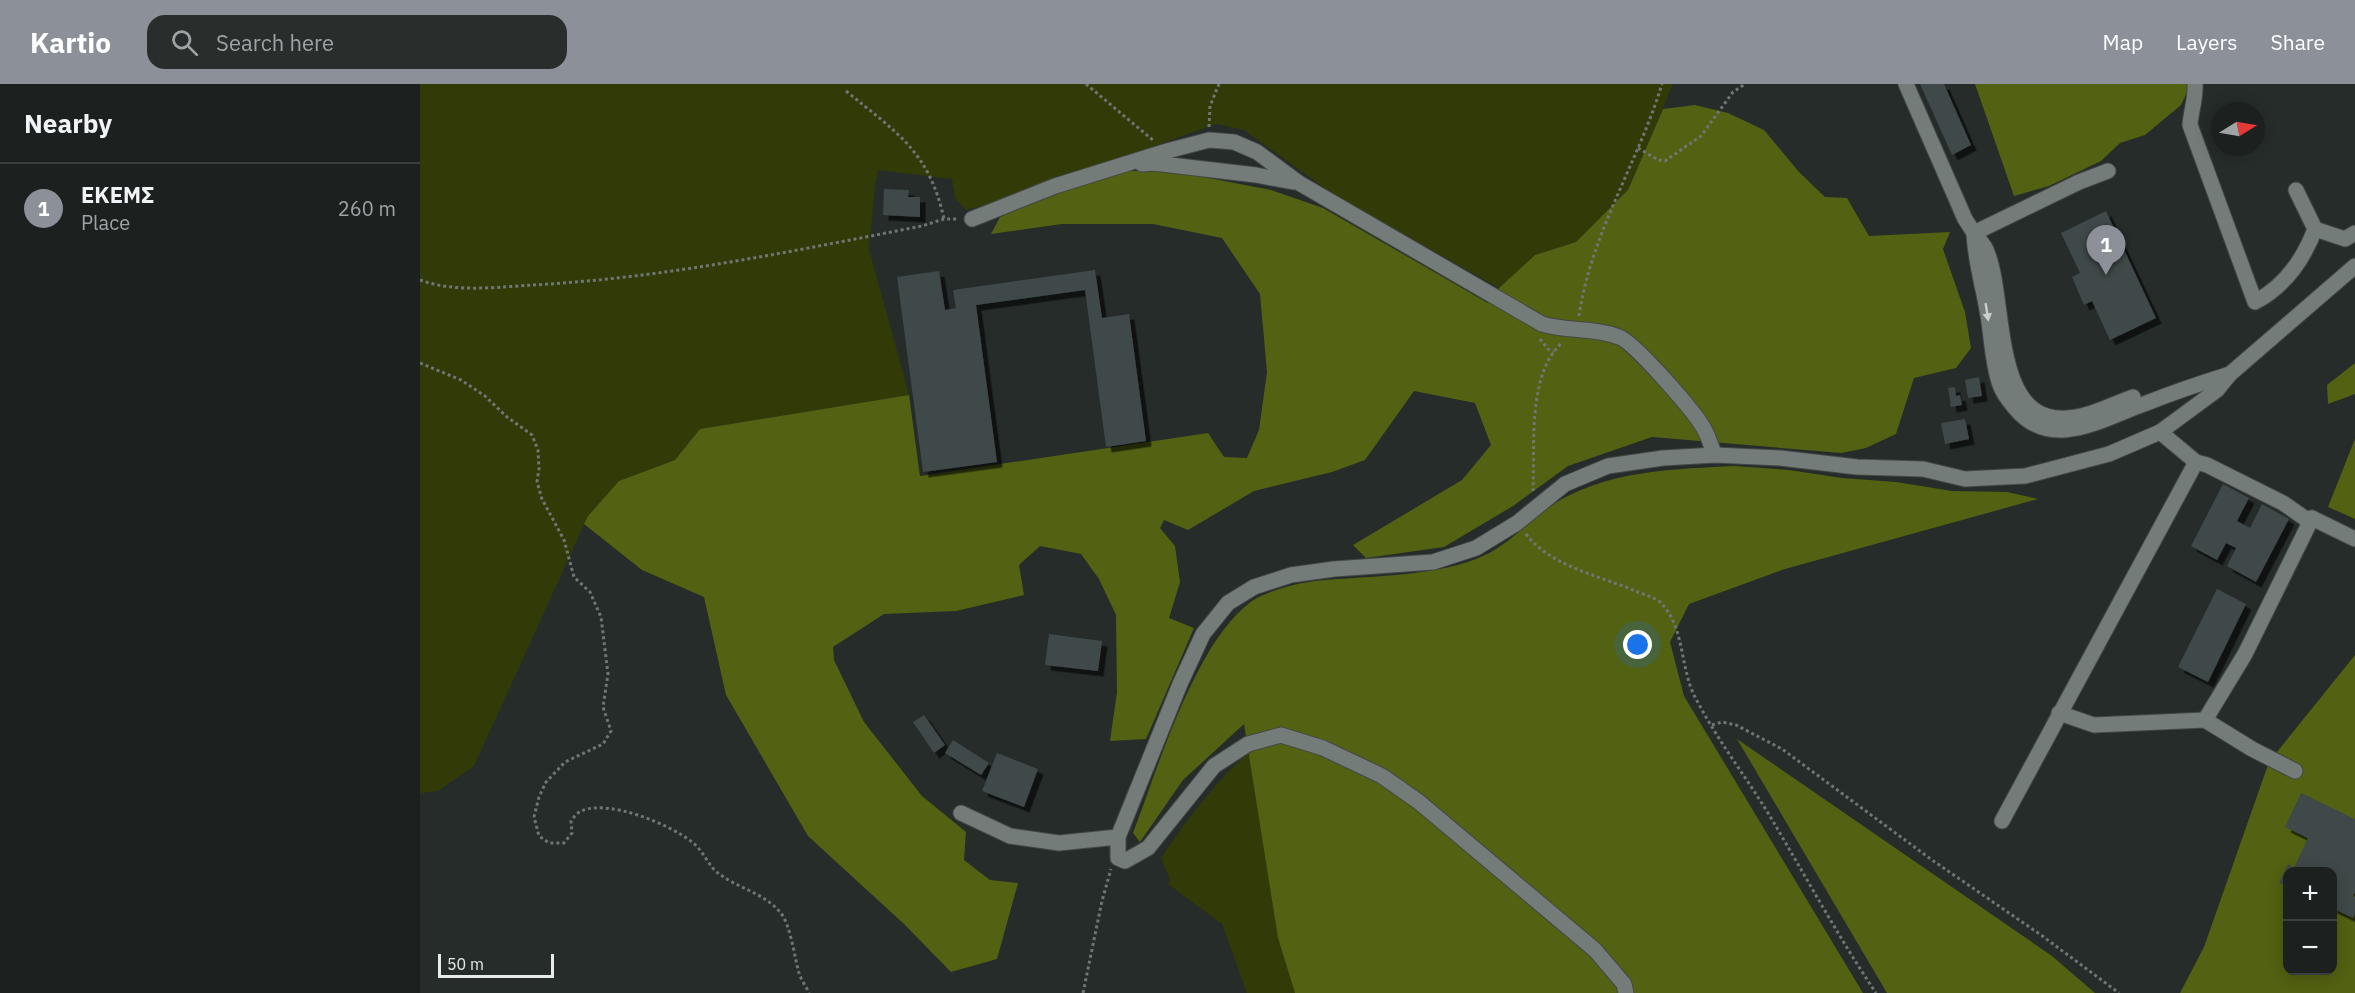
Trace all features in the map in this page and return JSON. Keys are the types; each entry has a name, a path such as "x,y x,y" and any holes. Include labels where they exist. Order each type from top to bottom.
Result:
{"street":[{"path":"1906,84 1965,219 1974,233 1998,294 2006,383 2024,403 2038,414 2054,418 2069,418 2211,369 2230,374"},
{"path":"2195,84 2196,95 2190,125 2255,302 2268,295 2294,271 2315,230"},
{"path":"972,219 1055,186 1167,151 1209,140 1234,142 1257,152 1299,183 1542,324 1561,330 1594,330 1623,338 1660,374 1704,428 1715,455"},
{"path":"1122,166 1153,163 1256,175 1299,183"},
{"path":"1974,233 2079,182 2108,171"},
{"path":"2296,190 2315,230 2345,239 2355,233"},
{"path":"1626,993 1624,984 1595,950 1419,802 1382,776 1323,748 1281,735 1248,744 1214,766 1148,848 1125,861 1118,858 1118,837 1180,684 1203,634 1228,603 1254,587 1291,575 1334,568 1433,562 1476,548 1517,523 1564,484 1608,466 1663,458 1715,455 1780,458 1857,467 1923,469 1965,479 2025,476 2109,454 2160,432 2217,390 2230,374 2355,266"},
{"path":"2160,432 2196,462 2207,465 2283,503 2306,519 2312,518 2355,539"},
{"path":"2002,821 2196,462"},
{"path":"2205,720 2245,654 2312,518"},
{"path":"2059,713 2094,725 2205,720 2252,749 2295,771"},
{"path":"961,813 1010,836 1059,843 1118,837"}],"path":[{"path":"1086,84 1167,151"},
{"path":"1209,140 1210,106 1219,84"},
{"path":"1538,505 1533,494 1533,451 1539,387 1548,361 1559,346 1577,330 1582,297 1598,239 1651,121 1662,84"},
{"path":"1638,148 1658,160 1665,160 1701,136 1733,92 1745,84"},
{"path":"846,91 909,143 930,173 939,195 944,219"},
{"path":"420,280 438,287 504,287 654,274 737,262 922,226 944,219 972,219"},
{"path":"420,363 461,380 485,396 507,417 532,435 538,450 537,482 542,499 564,540 574,577 590,592 601,617 608,674 603,706 611,731 603,744 565,762 546,782 534,817 539,836 549,843 564,843 572,833 571,821 578,812 612,808 663,826 692,842 706,856 716,873 753,892 780,912 789,934 800,975 809,993"},
{"path":"1517,523 1532,543 1568,565 1661,602 1676,626 1683,660 1694,695 1731,759 1780,834 1851,956 1876,993"},
{"path":"1712,725 1722,722 1736,724 1782,749 1932,860 2041,934 2119,993"},
{"path":"1083,993 1102,900 1110,871 1118,858"}],"green space":[{"path":"420,84 1673,84 1628,190 1576,242 1535,255 1499,288 1333,194 1244,130 1216,124 1001,201 966,210 955,198 952,179 878,170 869,249 909,395 700,429 675,460 619,481 588,516 474,766 438,791 420,793"},
{"path":"1975,84 2191,84 2181,105 2145,135 2120,143 2101,161 2049,186 2014,196"},
{"path":"1695,105 1728,113 1764,130 1799,172 1825,197 1847,198 1869,236 1950,232 1943,249 1965,312 1971,348 1956,368 1914,378 1896,434 1866,448 1841,453 1652,437 1568,466 1513,506 1444,547 1366,558 1353,545 1462,480 1491,445 1475,403 1414,391 1365,460 1332,472 1254,491 1188,530 1164,520 1160,528 1175,546 1180,582 1169,618 1194,628 1146,739 1110,741 1117,692 1116,615 1099,579 1081,554 1040,546 1019,565 1024,595 956,611 884,614 833,647 834,660 864,722 922,796 966,832 964,860 990,880 1018,883 997,959 951,972 904,924 808,836 726,695 704,597 642,570 584,524 588,516 619,481 675,460 700,429 909,395 920,476 1208,433 1224,457 1247,458 1259,430 1267,372 1260,294 1222,238 1153,224 1062,224 991,234 1000,217 1067,188 1126,171 1158,171 1193,175 1271,190 1323,208 1488,303 1499,288 1535,255 1576,242 1628,190 1663,109"},
{"path":"2355,363 2355,394 2328,404 2327,385"},
{"path":"2355,439 2355,519 2328,507"},
{"path":"1734,466 1896,482 1952,491 2007,492 2038,499 1785,569 1689,604 1670,642 1684,696 1863,993 1295,993 1278,938 1244,724 1183,780 1140,842 1133,833 1180,708 1196,675 1213,645 1232,620 1252,601 1277,590 1307,582 1407,574 1468,562 1496,549 1552,505 1582,489 1646,473"},
{"path":"2355,655 2355,993 2180,993 2204,947 2269,762"},
{"path":"1737,739 2052,956 2095,993 1887,993"},
{"path":"1249,752 1278,938 1295,993 1247,993 1222,924 1168,884 1170,879 1161,858 1202,802"}],"building":[{"path":"1920,84 1944,84 1971,145 1952,155"},
{"path":"884,189 909,190 908,197 920,197 920,217 883,215"},
{"path":"2106,211 2156,318 2110,340 2092,301 2084,305 2072,277 2080,273 2061,233"},
{"path":"1095,270 1102,318 1129,314 1146,441 1106,447 1085,290 976,305 997,462 923,472 897,277 939,271 945,310 956,308 953,290"},
{"path":"1979,377 1982,396 1968,398 1965,380"},
{"path":"1955,387 1956,396 1960,395 1962,405 1951,407 1948,388"},
{"path":"1965,419 1969,439 1945,444 1941,423"},
{"path":"2223,484 2249,498 2237,521 2250,528 2262,504 2289,519 2256,582 2227,566 2236,548 2226,543 2217,560 2191,546"},
{"path":"2217,589 2246,604 2208,682 2178,667"},
{"path":"1049,634 1102,641 1098,671 1045,665"},
{"path":"924,715 945,745 934,753 913,722"},
{"path":"953,740 989,763 981,775 945,753"},
{"path":"997,753 1038,769 1024,807 982,791"},
{"path":"2301,793 2355,819 2355,892 2353,896 2355,897 2355,914 2353,918 2337,910 2337,867 2294,867 2308,838 2285,827"}],"place":[{"name":"ΕΚΕΜΣ","path":"2106,275"}]}
